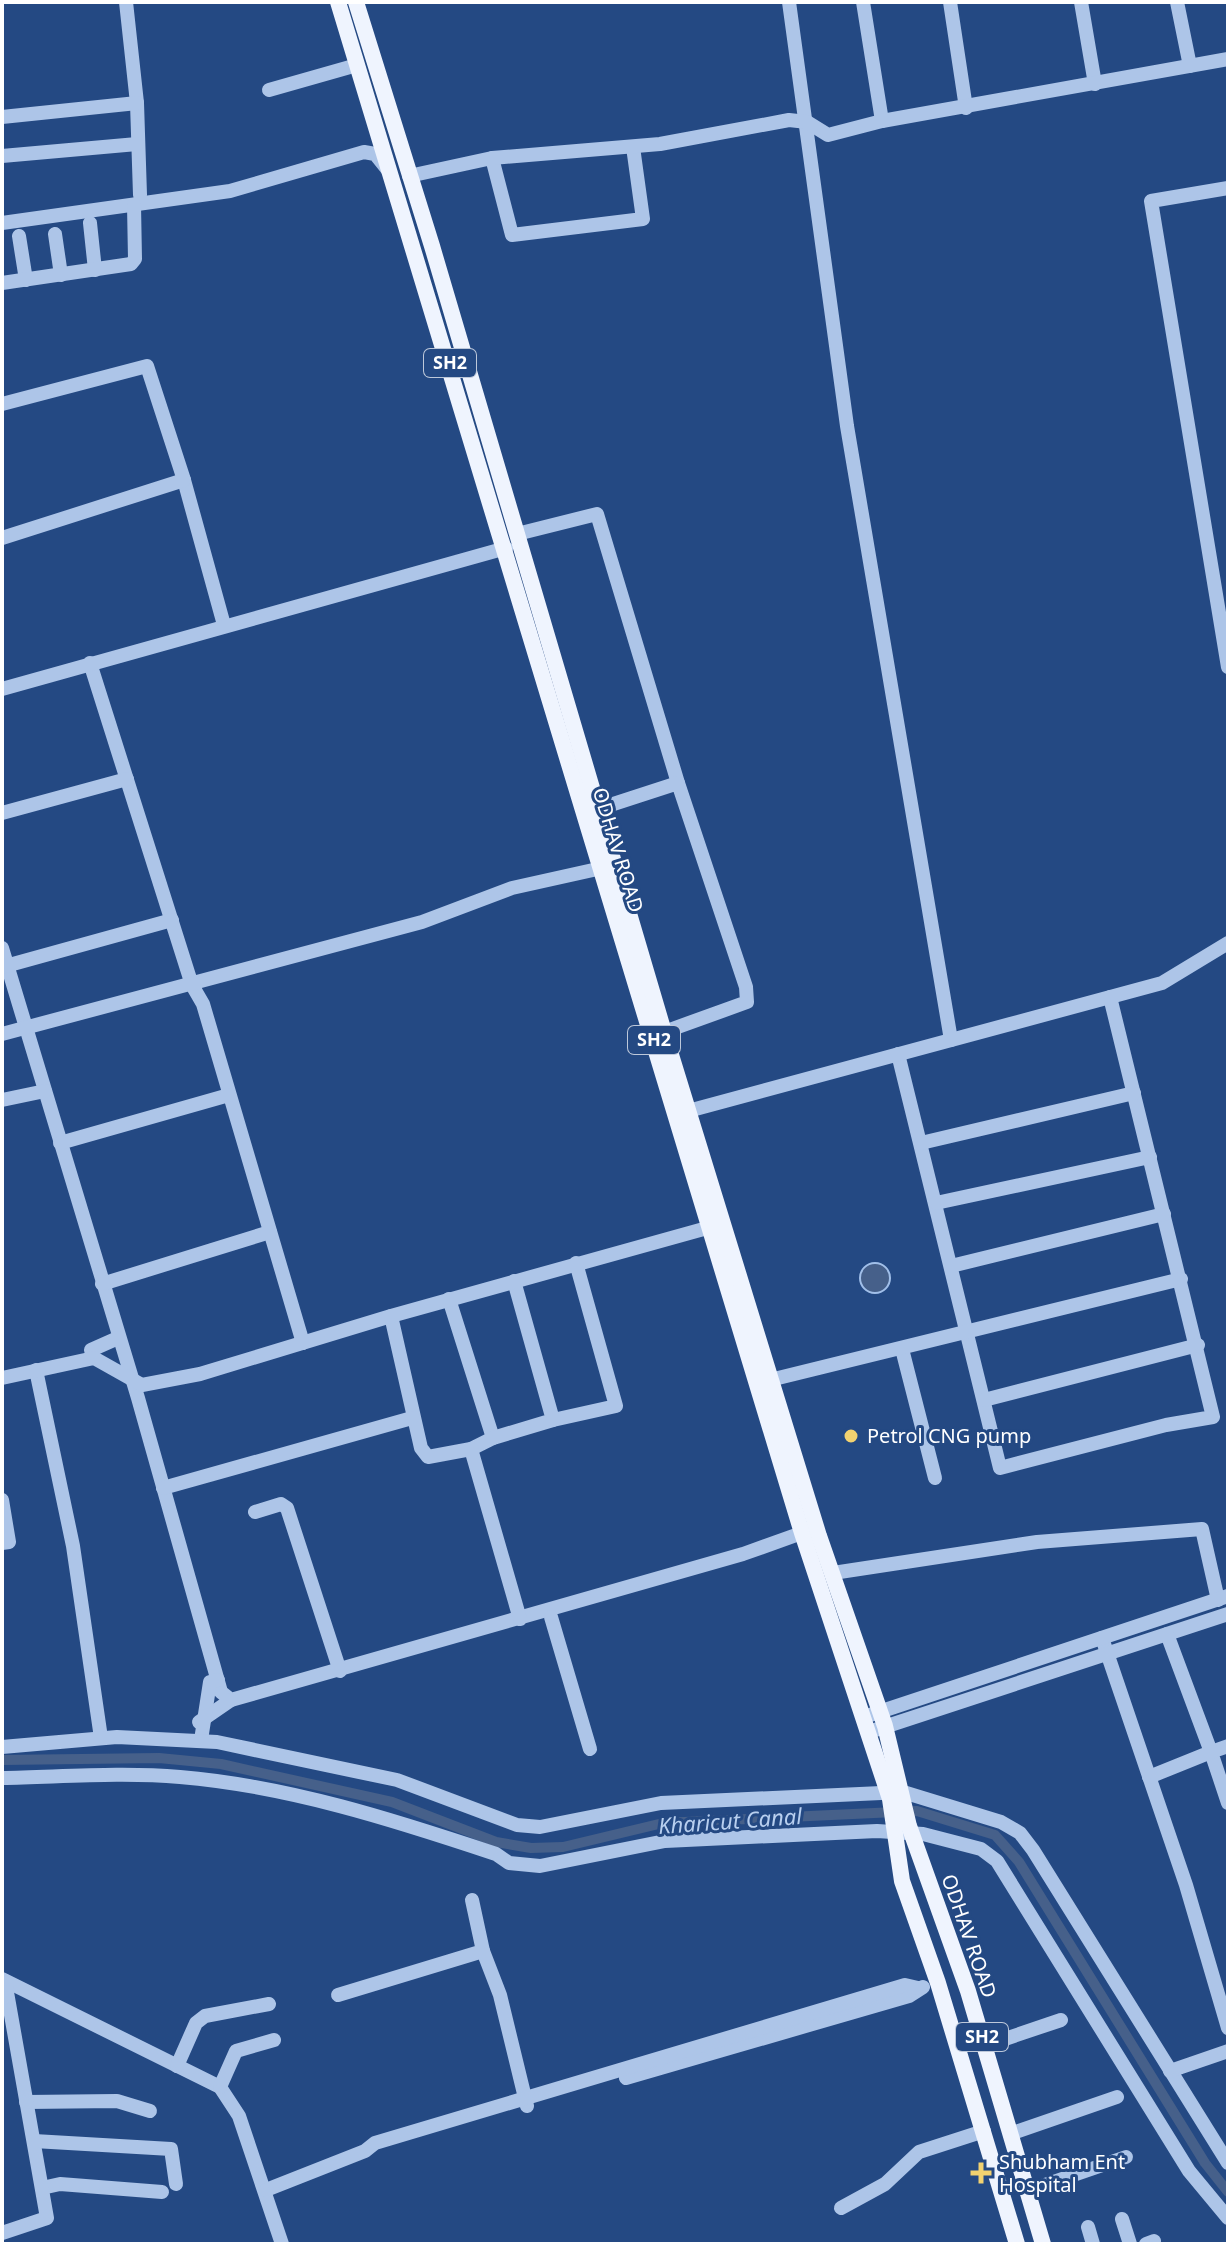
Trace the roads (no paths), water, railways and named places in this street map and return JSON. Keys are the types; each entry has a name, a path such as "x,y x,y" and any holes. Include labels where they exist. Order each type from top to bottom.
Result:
{"main road":[{"name":"SH2","path":"338,2 357,65 389,141"},
{"name":"SH2","path":"356,2 389,141 401,178"},
{"name":"ODHAV ROAD","path":"401,178 598,809 664,1032 682,1112"},
{"name":"ODHAV ROAD","path":"512,541 602,868 682,1112 811,1534 874,1721"},
{"name":"ODHAV ROAD","path":"717,1226 770,1380 811,1534 833,1573 894,1795"},
{"name":"SH2","path":"894,1795 903,1830 902,1881 938,1983 1017,2244"},
{"name":"ODHAV ROAD","path":"903,1830 984,2046 1043,2244"}],"street":[{"path":"2,283 131,264 135,259 137,103 126,2"},
{"path":"789,2 807,122 820,248 847,426 951,1040"},
{"path":"863,2 882,121"},
{"path":"950,2 966,108"},
{"path":"1081,2 1095,84"},
{"path":"1177,2 1190,66"},
{"path":"363,148 375,154 401,178 492,158 633,147 789,120 807,122 828,135 882,121 1228,59"},
{"path":"269,90 357,65"},
{"path":"2,117 137,103"},
{"path":"2,223 228,183 389,141"},
{"path":"2,156 137,144"},
{"path":"492,158 512,235 643,219 633,147"},
{"path":"1228,188 1151,201 1228,667"},
{"path":"2,214 137,200"},
{"path":"90,223 95,270"},
{"path":"55,234 61,275"},
{"path":"19,236 26,280"},
{"path":"2,404 147,366 184,480 224,625"},
{"path":"2,538 184,480"},
{"path":"2,689 597,514 678,783 748,1000 664,1032"},
{"path":"90,663 192,985 203,1004 303,1343"},
{"path":"2,813 127,779"},
{"path":"598,809 678,783"},
{"path":"15,1031 422,922 512,888 602,868"},
{"path":"4,971 172,920"},
{"path":"682,1112 1162,983 1228,943"},
{"path":"2,948 15,1031 60,1143 102,1284 114,1340"},
{"path":"898,1054 1000,1468 1166,1425 1213,1417 1198,1345 1110,997"},
{"path":"2,1100 40,1092"},
{"path":"40,1092 114,1340 163,1488 214,1681 201,1740"},
{"path":"921,1143 1134,1093"},
{"path":"60,1143 229,1095"},
{"path":"936,1203 1150,1157"},
{"path":"951,1266 1164,1214"},
{"path":"2,1369 93,1354 139,1378 159,1382 200,1374 449,1299 717,1226"},
{"path":"102,1284 270,1232"},
{"path":"391,1316 412,1418 428,1457 471,1449 493,1438 553,1420 616,1406 576,1263"},
{"path":"770,1380 1181,1279"},
{"path":"514,1281 553,1420"},
{"path":"449,1299 493,1438"},
{"path":"2,1378 93,1354 114,1340"},
{"path":"984,1400 1198,1345"},
{"path":"902,1349 935,1478"},
{"path":"124,1369 214,1681 229,1703"},
{"path":"36,1370 73,1546 101,1738"},
{"path":"163,1488 412,1418"},
{"path":"471,1449 520,1619"},
{"path":"2,1500 9,1542 2,1543"},
{"path":"255,1512 281,1504 287,1508 340,1671"},
{"path":"833,1573 1037,1542 1202,1529 1223,1598 1102,1638 874,1721"},
{"path":"229,1703 248,1704 342,1679 551,1617 811,1534"},
{"path":"181,1738 204,1718 229,1703 811,1534"},
{"path":"874,1721 1107,1654 1228,1615"},
{"path":"551,1617 590,1749"},
{"path":"1167,1634 1228,1803"},
{"path":"1102,1638 1228,2028"},
{"path":"2,1747 101,1738 201,1740 284,1754 397,1780 517,1825 540,1827 661,1803 894,1795 983,1814 1020,1833 1225,2155"},
{"path":"1149,1777 1228,1746"},
{"path":"2,1778 117,1776 212,1781 386,1818 496,1854 509,1863 540,1866 665,1841 877,1831 903,1830 981,1849 997,1861 1189,2171 1228,2218"},
{"path":"472,1900 483,1951 500,1995 526,2102"},
{"path":"338,1995 483,1951"},
{"path":"4,1980 220,2087 239,2116 282,2244"},
{"path":"2,2233 47,2218 4,1980"},
{"path":"266,2190 365,2151 377,2152 526,2102 909,1996 918,1988 938,1983"},
{"path":"177,2066 196,2023 205,2016 269,2004"},
{"path":"984,2046 1061,2020"},
{"path":"220,2087 236,2051 274,2040"},
{"path":"1170,2071 1228,2051"},
{"path":"1010,2134 1117,2097"},
{"path":"26,2102 117,2101 150,2111"},
{"path":"841,2208 885,2184 919,2152 984,2131"},
{"path":"34,2141 171,2149 169,2188 60,2184 42,2188"},
{"path":"1027,2191 1126,2157"},
{"path":"1122,2219 1130,2244"},
{"path":"1088,2227 1093,2244"}],"water":[{"path":"875,1263 886,1267 890,1278 886,1289 875,1293 864,1289 860,1278 864,1267"}],"waterway":[{"name":"Kharicut Canal","path":"2,1760 159,1758 221,1764 392,1802 496,1842 531,1848 563,1847 663,1823 917,1811 995,1835 1019,1862 1205,2163 1228,2192"}],"place":[{"name":"Petrol CNG pump","path":"851,1436"},
{"name":"Shubham Ent Hospital","path":"981,2173"}]}
